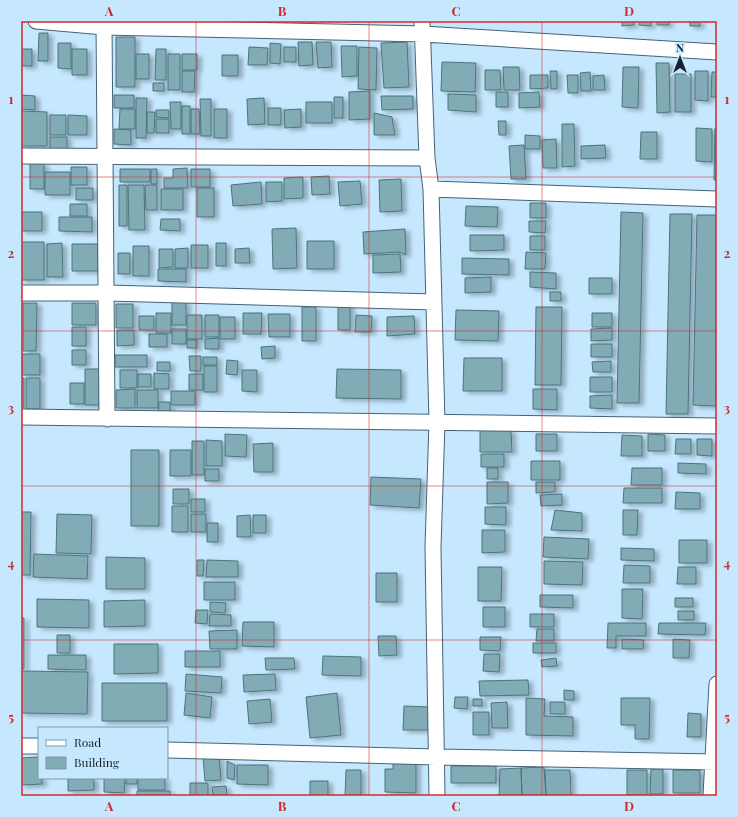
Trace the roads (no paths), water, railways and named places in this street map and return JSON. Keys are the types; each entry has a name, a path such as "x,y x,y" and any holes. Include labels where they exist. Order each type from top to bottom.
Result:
{"street":[{"path":"36,21 104,24 422,28 717,52"},
{"path":"104,24 107,419"},
{"path":"422,28 427,158 431,189 437,422 434,547 437,796"},
{"path":"21,156 427,158"},
{"path":"431,189 717,199"},
{"path":"21,293 107,293 434,302"},
{"path":"21,417 717,426"},
{"path":"711,796 715,762 717,684"},
{"path":"21,746 38,746"},
{"path":"168,750 715,762"}]}
